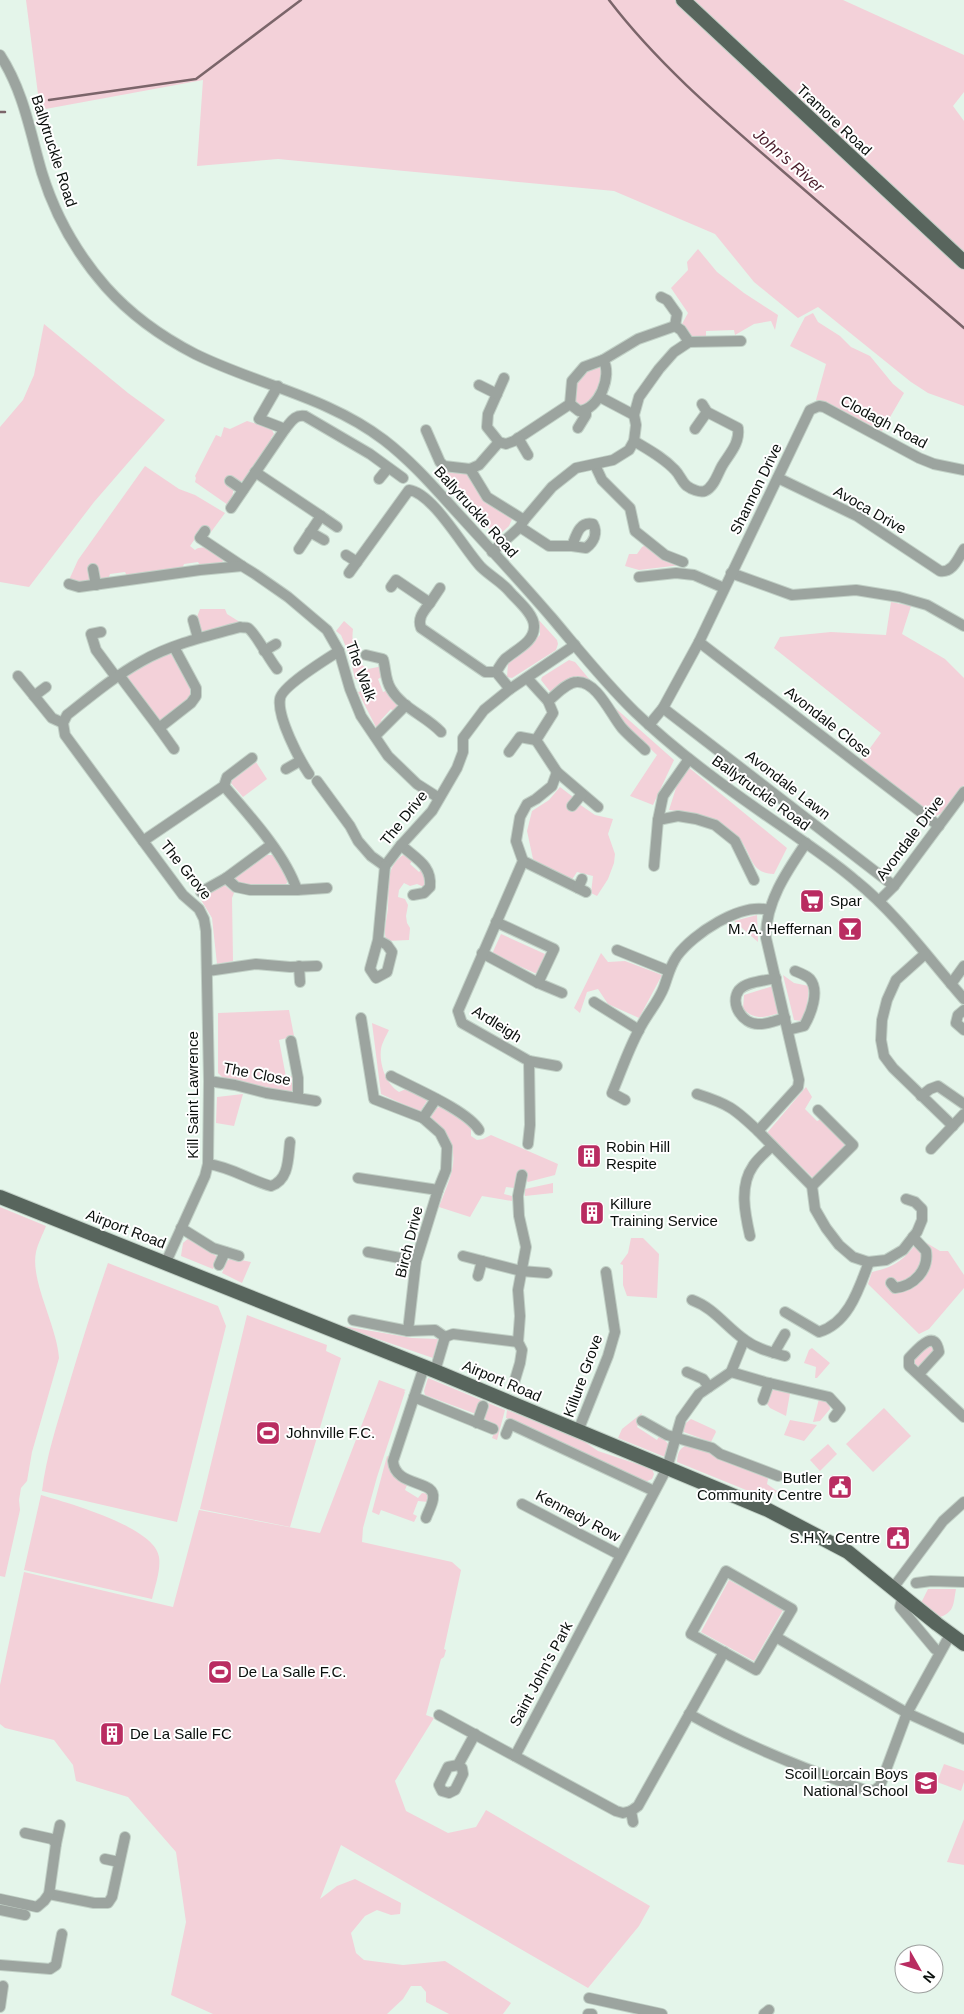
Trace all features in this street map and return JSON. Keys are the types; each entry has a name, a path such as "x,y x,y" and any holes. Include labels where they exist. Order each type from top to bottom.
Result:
{"main road":[{"name":"Tramore Road","path":"683,0 964,262"},
{"name":"Airport Road","path":"0,1197 166,1262 338,1334 430,1369 752,1502 817,1534 860,1560 950,1635 964,1644"}],"street":[{"name":"Ballytruckle Road","path":"0,55 12,75 21,96 42,172 56,210 71,239 98,278 132,312 175,343 214,362 335,409 384,440 415,467 606,682 649,725 689,759 846,873 879,902 964,999"},
{"path":"661,297 667,300 677,314 675,326"},
{"path":"675,326 681,330 689,342"},
{"path":"570,404 572,381 584,366 603,360 638,339 675,326"},
{"path":"492,552 522,523 552,487 576,468 595,465 621,456 629,450 634,441 636,425 634,415 639,397 674,352 689,342 741,341"},
{"path":"570,404 579,411 586,410 595,404 600,397 607,370 603,360"},
{"path":"504,378 488,414 487,427 499,442 506,444 518,438 570,404"},
{"path":"479,385 497,394"},
{"path":"278,386 259,419 286,429"},
{"path":"600,397 634,415"},
{"name":"Clodagh Road","path":"819,406 918,458 934,464 964,470"},
{"name":"Shannon Drive","path":"649,725 662,708 699,642 810,410 819,406"},
{"path":"634,441 664,459 686,485 704,492 715,482 723,465 733,452 739,435 738,428 704,408 695,429"},
{"path":"578,428 586,415 586,410"},
{"path":"231,508 295,417 305,416 338,434 403,478"},
{"path":"426,430 440,462 444,466 470,470 479,465 499,442"},
{"path":"518,438 528,455"},
{"path":"595,465 602,480 630,508 635,531 665,555 683,562"},
{"path":"379,480 388,468"},
{"path":"470,470 487,497 549,546 572,546"},
{"path":"255,472 337,527"},
{"name":"Avoca Drive","path":"778,478 857,516 940,571 945,572 952,567 964,549"},
{"path":"230,481 243,490"},
{"path":"349,573 408,490 414,490 433,506 482,568 505,586 532,616 535,625 533,633 520,649 504,660 496,672"},
{"path":"299,549 321,516"},
{"path":"310,532 324,540"},
{"name":"The Walk","path":"199,538 288,596 327,630 339,651 350,689 361,716 388,756 417,784 439,798"},
{"path":"346,555 357,562"},
{"path":"70,584 79,587 242,566"},
{"path":"93,568 96,585"},
{"path":"731,573 792,595 856,590 899,597 927,605 964,626"},
{"path":"640,577 676,574 694,575 724,588"},
{"path":"392,586 396,580 430,603"},
{"path":"440,588 421,616 419,622 421,628 485,672 496,672"},
{"path":"193,620 198,638"},
{"path":"18,676 52,718 63,723 67,715 118,676 144,660 174,646 240,627 248,628 254,634 277,669"},
{"path":"91,634 96,650 174,749"},
{"name":"Avondale Close","path":"699,642 939,826"},
{"path":"264,651 276,644"},
{"name":"The Drive","path":"385,866 432,811 450,781 463,752 463,738 484,710 510,689 575,645"},
{"path":"159,728 191,704 196,696 196,688 174,646"},
{"path":"339,651 320,663 283,692 280,699 286,729 300,761 358,841 371,856 385,866 378,940"},
{"path":"366,655 383,659 388,683 392,691 406,705 432,723 441,732"},
{"path":"496,672 510,689"},
{"path":"527,678 548,701 553,712 536,740"},
{"path":"548,701 570,683 582,682 590,686 622,727 645,750"},
{"path":"34,696 46,687"},
{"path":"375,736 406,705"},
{"name":"Avondale Lawn","path":"662,708 894,886"},
{"name":"The Grove","path":"63,723 65,735 183,896 199,909 204,919"},
{"path":"509,752 520,737 536,740 556,772 598,807"},
{"name":"The Grove","path":"143,840 224,786 227,777 252,758"},
{"path":"654,866 658,820 663,796 689,759"},
{"path":"286,769 300,761"},
{"path":"556,772 552,786 527,804 520,817 516,841 523,862 582,887"},
{"path":"224,786 253,819 293,880 297,890"},
{"name":"Avondale Drive","path":"879,902 894,886 964,792"},
{"path":"572,806 582,794"},
{"path":"658,820 678,816 696,818 715,825 735,841 754,880"},
{"path":"758,1131 798,1087 799,1080 766,938 766,923 769,910 790,867 806,843"},
{"name":"The Grove","path":"201,892 226,878 271,845"},
{"path":"401,845 426,866 431,878 430,888 424,893 413,895"},
{"name":"Ardleigh","path":"523,862 458,1011 462,1023 528,1061 557,1066"},
{"name":"The Grove","path":"226,878 236,887 250,890 327,888"},
{"path":"625,1100 612,1093 639,1030 664,987 669,971 678,956 692,940 711,926 747,910 755,908 769,910"},
{"name":"Kill Saint Lawrence","path":"166,1262 205,1176 208,1164 208,971 204,919"},
{"path":"496,922 556,945 538,983"},
{"path":"618,950 669,971"},
{"path":"482,953 538,983 562,993"},
{"path":"925,954 896,980 887,1000 882,1020 881,1040 884,1056 888,1062 952,1126"},
{"path":"208,971 256,964 317,966"},
{"path":"299,966 300,982"},
{"path":"951,984 964,966"},
{"path":"788,1030 804,1026 811,1014 814,998 814,986 809,977 795,971"},
{"path":"776,978 749,984 739,990 735,1002 738,1011 746,1021 758,1024 785,1018"},
{"path":"594,1002 639,1030"},
{"path":"964,1010 958,1015 956,1023 964,1030"},
{"path":"361,1018 374,1099 423,1118 436,1099"},
{"name":"The Close","path":"291,1041 298,1078 298,1097"},
{"name":"Ardleigh","path":"528,1061 530,1125 528,1144"},
{"path":"391,1076 436,1099 474,1122 479,1130"},
{"name":"The Close","path":"209,1081 235,1084 266,1093 316,1101"},
{"path":"921,1096 938,1086 964,1104"},
{"path":"697,1094 723,1102 733,1108 812,1186 815,1209 839,1245 853,1257 869,1262 886,1260 903,1250 922,1220 922,1209 915,1202 906,1199"},
{"path":"812,1186 853,1145 818,1110"},
{"path":"931,1149 964,1114"},
{"name":"Birch Drive","path":"408,1331 416,1261 446,1170 447,1147 440,1133 423,1118"},
{"path":"208,1164 239,1172 261,1184 271,1186 281,1181 286,1172 290,1142"},
{"path":"750,1236 745,1214 746,1187 749,1174 753,1166 772,1146"},
{"path":"514,1383 522,1350 518,1342 520,1316 518,1290 526,1247 518,1216 518,1196 522,1175"},
{"path":"358,1178 438,1190"},
{"path":"181,1228 208,1246 239,1256"},
{"path":"891,1283 895,1288 910,1284 921,1273 925,1265 926,1251 913,1236"},
{"path":"219,1265 225,1252"},
{"path":"368,1252 416,1261"},
{"path":"463,1256 521,1271 547,1273"},
{"path":"478,1276 482,1262"},
{"path":"785,1312 819,1332 827,1330 855,1301 869,1262"},
{"name":"Killure Grove","path":"578,1431 608,1356 615,1332 606,1272"},
{"path":"692,1300 705,1305 744,1340 763,1350 785,1356"},
{"path":"353,1320 408,1331 435,1330 445,1337"},
{"path":"426,1518 434,1499 433,1493 429,1488 402,1477 394,1468 393,1461 414,1397 445,1337 453,1334 518,1342"},
{"path":"774,1353 785,1334"},
{"path":"744,1340 731,1372 829,1398 840,1409 834,1417"},
{"path":"687,1372 703,1380 709,1387"},
{"name":"Saint John's Park","path":"516,1756 666,1468 681,1419 698,1394 731,1372"},
{"path":"919,1374 964,1417"},
{"path":"763,1400 769,1383"},
{"path":"414,1397 492,1429"},
{"path":"477,1423 483,1406"},
{"path":"642,1421 666,1435 712,1448 720,1454 778,1476"},
{"path":"506,1434 510,1424 654,1491"},
{"path":"935,1649 900,1607 898,1592 943,1520 964,1502"},
{"name":"Kennedy Row","path":"522,1504 620,1556"},
{"path":"726,1571 792,1609 756,1670 724,1652 691,1634 726,1571"},
{"path":"916,1582 964,1582"},
{"path":"690,1714 729,1737 788,1762 868,1791 875,1790 880,1786 907,1714 950,1635"},
{"path":"776,1638 907,1714 964,1739"},
{"path":"440,1715 616,1811 632,1816 724,1652"},
{"path":"458,1765 475,1734"},
{"path":"7,1908 37,1907 44,1901 48,1894 60,1825"},
{"path":"25,1834 52,1840 56,1844"},
{"path":"48,1894 94,1903 108,1902 112,1897 125,1837"},
{"path":"105,1859 119,1862"},
{"path":"0,1900 7,1908 25,1915"},
{"path":"0,1965 50,1970 56,1965 62,1934"},
{"path":"0,2007 4,1986"},
{"path":"589,1998 662,2014"}],"shaded area":[{"path":"26,0 843,0 964,55 964,92 953,106 964,121 964,406 928,393 911,382 818,307 798,318 754,282 715,234 614,191 278,159 197,166 203,80 40,110"},
{"path":"698,249 717,272 744,293 778,315 775,330 771,321 754,324 735,335 734,330 706,331 706,337 693,338 682,324 688,313 671,288 688,270 687,262"},
{"path":"813,313 818,322 840,336 851,347 870,356 893,384 904,393 882,431 816,400 826,364 790,346 805,317"},
{"path":"44,324 128,393 165,420 94,502 29,587 0,582 0,427 23,400 34,375"},
{"path":"601,366 604,369 600,390 585,408 573,400 577,380 587,370"},
{"path":"247,421 271,428 274,434 271,438 273,440 245,479 240,482 236,480 233,495 228,505 195,482 195,476 216,435 221,437 224,427 230,429"},
{"path":"145,466 179,489 195,495 225,513 211,532 203,527 190,546 195,550 206,548 218,554 223,561 220,565 201,567 198,562 184,564 182,569 127,576 125,572 110,574 108,579 91,579 90,582 80,583 69,580 78,560"},
{"path":"440,469 461,470 467,473 513,517 509,526 497,537 450,486"},
{"path":"646,545 681,565 639,570 625,566 629,554 637,554"},
{"path":"891,602 911,606 902,634 945,659 964,678 964,785 944,812 936,816 928,813 860,762 881,733 774,648 780,637 831,632 886,635"},
{"path":"200,609 225,609 227,614 243,624 202,635 197,617"},
{"path":"537,618 557,640 556,650 512,678 507,677 508,664 540,635"},
{"path":"344,621 353,629 353,641 358,652 359,663 368,669 383,666 383,676 378,679 383,692 388,690 399,707 395,714 391,709 381,720 384,724 377,729 358,692 362,691 359,679 355,679 352,666 356,665 351,651 348,652 341,635 336,631"},
{"path":"170,652 191,689 190,698 160,721 126,676"},
{"path":"569,660 575,662 590,680 581,678 552,694 541,680 542,677"},
{"path":"613,706 674,760 653,805 630,796 657,755 625,725"},
{"path":"256,762 267,779 243,797 230,782"},
{"path":"687,766 787,848 774,874 766,873 755,866 743,844 721,823 701,815 669,810 676,788"},
{"path":"560,787 573,797 567,807 572,811 579,804 595,815 613,819 608,834 615,854 614,863 608,879 597,896 591,893 593,876 577,872 571,881 533,859 527,831 532,811 549,800"},
{"path":"267,855 273,855 287,878 287,883 283,886 243,886 236,882 235,877"},
{"path":"403,855 413,860 410,864 419,872 422,869 428,880 424,887 417,884 410,886 404,883 399,890 398,897 405,899 408,905 406,916 410,928 409,940 387,941 385,929 390,874 394,864"},
{"path":"223,884 234,893 232,898 233,961 217,964 212,918 200,898"},
{"path":"757,915 758,942 734,921"},
{"path":"501,934 545,954 537,974 492,954"},
{"path":"601,953 608,962 625,961 662,975 639,1018 608,1004 598,989 587,992 580,1013 574,1008"},
{"path":"783,975 794,983 809,986 806,1016 801,1021 794,1020"},
{"path":"773,986 780,1013 756,1017 743,1009 744,995"},
{"path":"289,1010 294,1036 279,1040 286,1077 294,1076 294,1091 291,1093 266,1090 222,1077 218,1073 218,1013"},
{"path":"372,1023 389,1030 381,1049 382,1067 387,1079 399,1092 408,1088 428,1099 420,1112 381,1094"},
{"path":"806,1087 812,1097 805,1109 817,1121 822,1119 847,1143 813,1178 767,1133"},
{"path":"243,1094 234,1126 216,1123 217,1097"},
{"path":"442,1106 471,1124 471,1136 477,1140 491,1135 558,1164 555,1175 528,1182 519,1173 514,1188 506,1187 504,1194 512,1196 512,1201 482,1196 470,1217 439,1207 449,1181 453,1160 449,1140 431,1117 437,1108"},
{"path":"553,1183 553,1193 525,1196 525,1189"},
{"path":"0,1207 46,1226 36,1252 35,1264 40,1290 54,1332 59,1358 32,1452 27,1481 21,1488 20,1510 5,1577 0,1576"},
{"path":"190,1237 219,1258 213,1269 181,1256 183,1243"},
{"path":"631,1238 643,1238 659,1254 657,1298 627,1296 623,1285 623,1265 620,1264 628,1253"},
{"path":"920,1239 940,1251 948,1251 964,1275 964,1288 929,1329 919,1334 868,1284 872,1272 900,1261"},
{"path":"231,1258 251,1262 242,1283 222,1273 227,1261"},
{"path":"108,1263 218,1306 226,1326 177,1522 42,1491 46,1466 56,1428"},
{"name":"Johnville F.C.","path":"247,1315 327,1345 326,1351 341,1358 290,1527 200,1509"},
{"path":"337,1325 412,1338 438,1339 433,1358"},
{"path":"929,1345 935,1348 935,1351 921,1368 913,1363 913,1360"},
{"path":"812,1348 830,1363 817,1378 815,1378 816,1367 804,1363 809,1350"},
{"path":"428,1378 505,1410 497,1440 492,1438 496,1428 484,1417 425,1395 424,1391"},
{"name":"De La Salle F.C.","path":"379,1380 406,1390 404,1391 377,1477 363,1528 362,1542 452,1562 461,1570 444,1649 446,1650 444,1657 441,1659 426,1715 434,1718 395,1781 406,1811 448,1833 476,1827 486,1810 650,1906 639,1926 588,1988 341,1845 320,1899 337,1886 355,1879 401,1903 400,1914 391,1915 377,1910 365,1916 351,1933 356,1953 364,1960 403,1965 445,1961 511,2003 503,2014 449,2014 426,2002 426,1992 421,1986 411,1986 403,1999 387,2014 213,2014 171,1995 186,1922 176,1852 128,1797 76,1781 73,1765 54,1740 5,1728 0,1724 0,1685 24,1572 173,1607 199,1510 320,1533"},
{"path":"772,1390 790,1393 786,1416 770,1408 767,1404"},
{"path":"819,1399 829,1402 830,1409 820,1421 813,1422"},
{"path":"884,1408 911,1436 873,1472 846,1444"},
{"path":"507,1410 582,1440 598,1451 652,1469 654,1474 652,1479 645,1482 506,1418"},
{"path":"642,1413 637,1427 657,1440 660,1435 669,1445 665,1457 618,1438 622,1429"},
{"path":"691,1419 715,1430 716,1432 711,1442 681,1431 681,1427"},
{"path":"790,1420 817,1425 804,1441 784,1435"},
{"path":"828,1444 837,1454 820,1471 810,1460"},
{"path":"687,1445 695,1446 765,1475 768,1479 767,1484 777,1491 768,1499 677,1462 680,1450"},
{"path":"387,1456 390,1457 390,1467 393,1474 407,1485 405,1490 418,1498 422,1493 429,1494 428,1502 418,1501 413,1514 417,1516 414,1522 381,1510 379,1515 372,1512"},
{"path":"41,1495 89,1510 127,1526 154,1546 159,1557 159,1567 152,1599 24,1570"},
{"path":"729,1580 783,1610 754,1661 701,1632"},
{"path":"928,1589 956,1589 952,1607 944,1616 938,1618 921,1603"},
{"path":"944,1764 964,1771 964,1782 961,1791 937,1782"},
{"path":"964,1819 964,1865 947,1862"}],"waterway":[{"path":"49,100 196,79 301,0"},
{"name":"John's River","path":"609,0 647,45 689,88 964,328"},
{"path":"0,112 5,112"}],"place":[{"name":"Spar","path":"812,901"},
{"name":"M. A. Heffernan","path":"850,929"},
{"name":"Robin Hill Respite","path":"589,1156"},
{"name":"Killure Training Service","path":"592,1213"},
{"name":"Johnville F.C.","path":"268,1433"},
{"name":"Butler Community Centre","path":"840,1487"},
{"name":"S.H.Y. Centre","path":"898,1538"},
{"name":"De La Salle F.C.","path":"220,1672"},
{"name":"De La Salle FC","path":"112,1734"},
{"name":"Scoil Lorcain Boys National School","path":"926,1783"}]}
